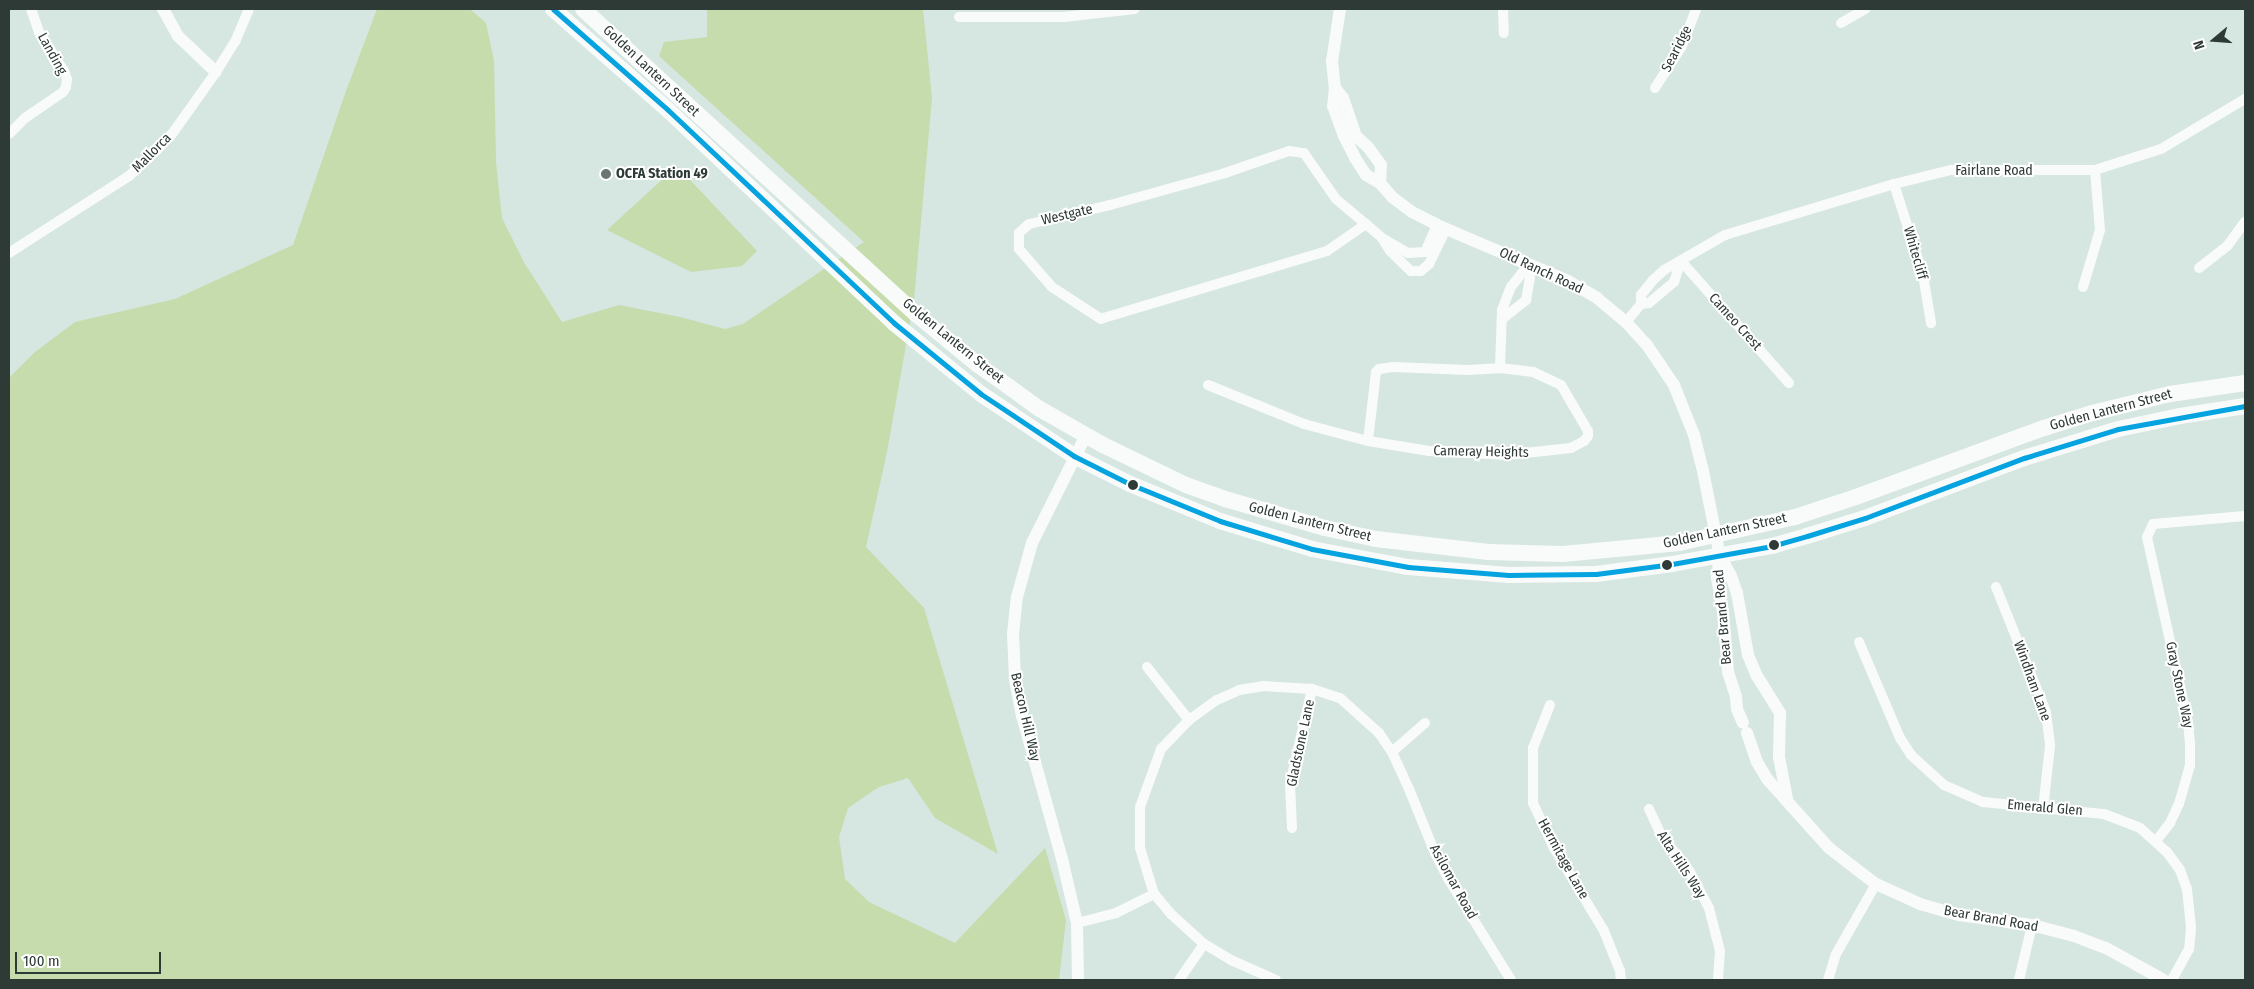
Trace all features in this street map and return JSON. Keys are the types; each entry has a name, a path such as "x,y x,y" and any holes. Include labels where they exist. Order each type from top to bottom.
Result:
{"main road":[{"name":"Golden Lantern Street","path":"553,9 668,110 894,322 981,394 1074,456 1130,484 1243,529 1312,549 1444,571 1549,576 1629,570 1772,546 1839,527 2062,445 2145,423 2245,406"},
{"name":"Golden Lantern Street","path":"583,9 916,314 1001,381 1040,408 1086,434 1186,485 1225,499 1325,528 1376,539 1488,552 1563,554 1679,543 1716,536 1804,514 2044,428 2084,416 2170,394 2245,383"}],"street":[{"name":"Landing","path":"9,134 25,118 62,92 66,86 67,79 64,71 39,32 31,9"},
{"path":"163,9 178,36 216,72"},
{"name":"Mallorca","path":"9,253 130,176 172,134 236,42 249,9"},
{"path":"959,17 1064,17 1135,9"},
{"name":"Old Ranch Road","path":"1340,9 1332,61 1335,88 1333,106 1344,136 1366,175 1380,183 1392,197 1412,212 1442,227 1568,281 1589,294 1626,322 1662,366 1682,401 1694,435 1720,556"},
{"path":"1503,9 1504,33"},
{"name":"Searidge","path":"1656,88 1682,46 1696,9"},
{"path":"1841,23 1865,9"},
{"name":"Old Ranch Road","path":"1335,88 1343,98 1356,136 1368,147 1381,165 1380,183"},
{"name":"Fairlane Road","path":"1626,322 1641,304 1641,295 1664,270 1725,235 1894,184 1951,170 2095,170 2161,149 2245,99"},
{"name":"Westgate","path":"1366,224 1327,251 1101,319 1052,287 1020,249 1019,233 1029,224 1110,205 1224,173 1289,151 1304,153 1336,199 1366,224 1382,238 1408,253 1425,252 1442,227"},
{"path":"2083,287 2100,230 2095,170"},
{"name":"Whitecliff","path":"1894,184 1923,275 1931,323"},
{"path":"2199,268 2228,245 2245,222"},
{"name":"Westgate","path":"1382,238 1390,251 1411,271 1421,271 1429,264 1442,227"},
{"name":"Fairlane Road","path":"1641,304 1649,304 1674,282 1682,261"},
{"name":"Cameo Crest","path":"1682,261 1790,383"},
{"path":"1500,368 1502,319 1505,301 1516,279 1532,266"},
{"path":"1502,319 1519,307 1528,297 1532,266"},
{"path":"1505,301 1519,307"},
{"name":"Cameray Heights","path":"1208,385 1280,416 1368,441 1429,452 1508,455 1571,448 1588,436 1586,427 1561,385 1533,372 1500,368 1448,370 1393,367 1379,369 1376,372 1368,441"},
{"name":"Beacon Hill Way","path":"1078,980 1077,923 1062,859 1022,716 1015,679 1013,641 1017,597 1026,560 1086,434"},
{"name":"Gray Stone Way","path":"2156,841 2170,824 2179,804 2190,766 2190,744 2188,722 2147,537 2152,524 2245,516"},
{"name":"Bear Brand Road","path":"1720,556 1717,578 1723,611 1728,672 1757,762 1768,780 1787,799 1804,822 1828,848 1876,884 1920,904 1959,915 2032,925 2106,948 2164,980"},
{"name":"Bear Brand Road","path":"1720,556 1731,576 1737,593 1748,654 1757,676 1780,714 1779,757 1787,799"},
{"name":"Windham Lane","path":"1996,587 2046,712 2050,746 2044,809"},
{"name":"Emerald Glen","path":"1859,642 1900,738 1911,755 1926,771 1944,785 1983,802 2104,814 2140,828 2156,841 2180,870 2187,889 2190,909 2190,949 2172,980"},
{"path":"1147,667 1189,720"},
{"name":"Asilomar Road","path":"1276,980 1231,960 1204,944 1171,914 1154,894 1140,848 1140,807 1160,750 1189,720 1217,700 1239,690 1264,686 1312,689 1340,698 1379,733 1392,752 1448,880 1511,980"},
{"name":"Gladstone Lane","path":"1292,828 1290,784 1312,689"},
{"name":"Hermitage Lane","path":"1550,705 1533,748 1533,804 1554,848 1604,931 1620,971 1621,980"},
{"path":"1392,752 1424,723"},
{"name":"Alta Hills Way","path":"1649,810 1660,833 1690,872 1708,908 1720,951 1718,980"},
{"path":"1828,980 1836,954 1876,884"},
{"path":"1077,923 1116,913 1154,894"},
{"path":"2019,980 2032,925"},
{"path":"1179,980 1204,944"}],"green space":[{"path":"377,9 470,9 486,23 494,61 496,162 502,218 525,264 562,322 619,305 680,317 725,329 743,324 864,242 659,56 664,42 707,37 707,9 923,9 932,98 914,300 887,452 866,547 924,608 998,854 935,818 908,778 879,787 848,808 839,837 845,879 869,902 955,943 1045,848 1066,920 1059,980 9,980 9,378 35,352 75,322 175,299 293,245 346,91"},
{"path":"677,166 757,251 742,266 691,272 607,230"}],"transit line":[{"path":"553,9 668,110 894,323 981,394 1074,456 1130,484 1220,521 1312,549 1408,567 1509,575 1596,574 1672,564 1772,546 1807,536 1865,518 2024,458 2118,429 2245,406"}],"place":[{"name":"OCFA Station 49","path":"606,174"}]}
